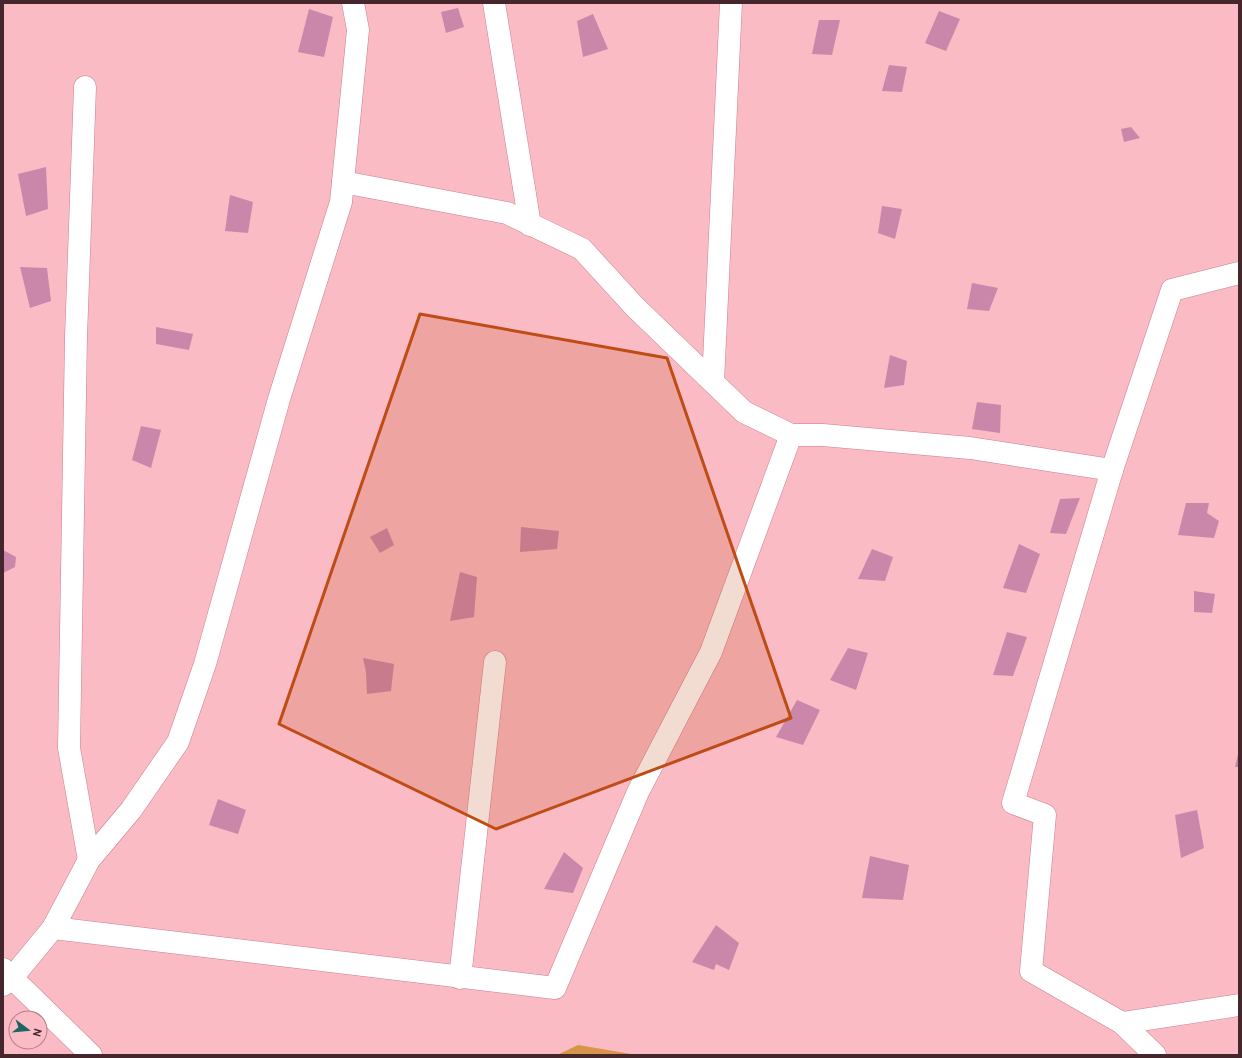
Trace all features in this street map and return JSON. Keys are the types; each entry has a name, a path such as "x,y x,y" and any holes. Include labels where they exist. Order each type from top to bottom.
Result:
{"street":[{"path":"91,1055 6,978 53,928 89,860 131,810 178,742 205,664 279,399 341,202 358,30 353,3"},
{"path":"494,3 530,225"},
{"path":"713,382 731,3"},
{"path":"85,87 76,352 69,748 89,860"},
{"path":"343,182 507,213 582,249 635,307 744,412 791,435 823,435 970,448 1112,470"},
{"path":"1155,1055 1122,1022 1031,971 1045,815 1013,803 1112,470 1172,290 1239,273"},
{"path":"53,928 460,978 555,988 638,792 711,652 791,435"},
{"path":"460,978 494,662"},
{"path":"1122,1022 1239,1005"}],"highlighted area":[{"path":"420,314 667,358 791,718 496,829 279,724"}],"shaded area":[{"path":"578,1045 637,1055 557,1055"}],"building":[{"path":"458,8 464,27 446,33 441,12"},
{"path":"309,9 333,17 324,57 298,52"},
{"path":"939,11 960,19 946,51 925,43"},
{"path":"593,14 608,49 583,57 577,21"},
{"path":"819,20 840,20 832,55 812,54"},
{"path":"889,65 907,67 902,92 882,91"},
{"path":"1131,127 1140,138 1124,142 1121,129"},
{"path":"46,167 48,209 26,216 18,174"},
{"path":"230,195 253,202 248,233 225,231"},
{"path":"882,206 902,209 895,239 878,233"},
{"path":"20,267 47,268 51,301 30,308"},
{"path":"972,283 998,288 989,311 967,309"},
{"path":"156,327 193,334 189,350 156,344"},
{"path":"890,355 907,361 904,385 884,388"},
{"path":"977,402 1001,405 1000,433 972,429"},
{"path":"141,426 161,430 151,468 132,460"},
{"path":"1080,498 1066,534 1050,533 1060,499"},
{"path":"1186,503 1209,503 1207,513 1219,521 1214,538 1178,535"},
{"path":"521,527 559,531 557,549 520,552"},
{"path":"387,528 394,545 380,553 370,537"},
{"path":"1019,544 1040,554 1026,593 1003,588"},
{"path":"872,549 893,557 885,581 858,579"},
{"path":"3,550 16,557 15,567 3,573"},
{"path":"460,572 477,577 474,617 450,621"},
{"path":"1194,591 1215,594 1212,613 1194,612"},
{"path":"1007,632 1027,637 1013,676 993,675"},
{"path":"848,648 868,653 856,690 830,680"},
{"path":"363,658 394,664 391,691 367,694 366,672"},
{"path":"797,700 820,710 803,745 776,737"},
{"path":"1238,754 1239,767 1235,767"},
{"path":"218,799 246,810 238,834 209,825"},
{"path":"1197,810 1204,848 1181,858 1175,815"},
{"path":"564,852 583,868 573,893 544,889"},
{"path":"870,856 909,865 903,900 862,898"},
{"path":"716,925 739,943 729,970 716,964 714,970 692,962"}]}
